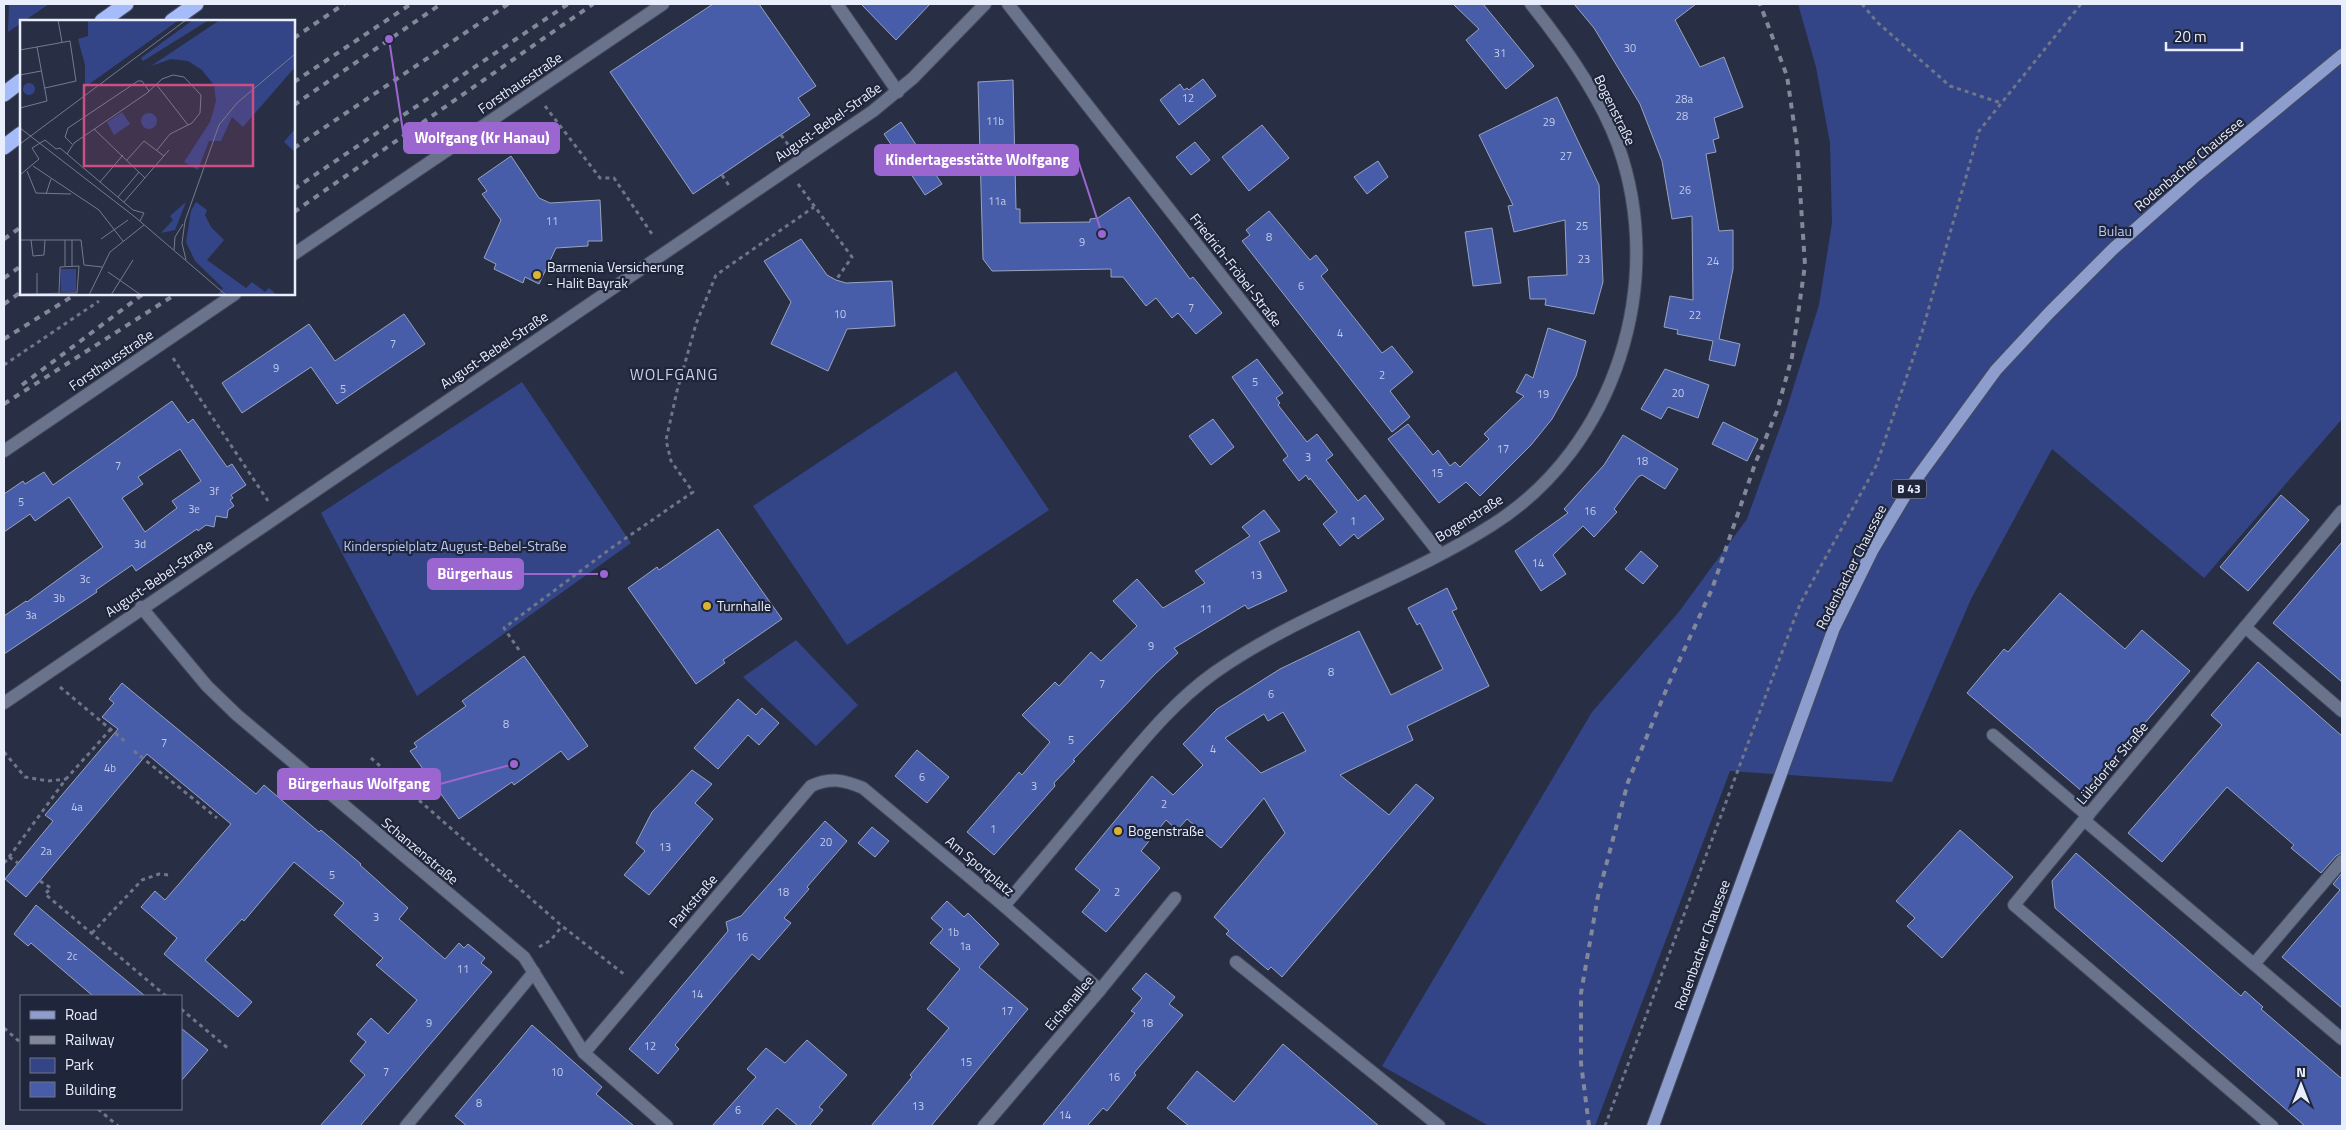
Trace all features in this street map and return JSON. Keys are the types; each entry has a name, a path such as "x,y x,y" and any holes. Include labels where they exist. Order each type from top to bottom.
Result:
{"highway":[{"path":"103,20 126,4"},
{"path":"173,20 196,4"},
{"path":"4,94 20,82"},
{"path":"4,147 20,135"}],"main road":[{"name":"Rodenbacher Chaussee","path":"1653,1126 1834,628 1872,551 1909,489 1996,370 2049,313 2113,249 2192,180 2342,55"}],"street":[{"name":"Forsthausstraße","path":"295,253 663,4"},
{"path":"837,4 898,92"},
{"name":"August-Bebel-Straße","path":"4,703 141,607 898,92 985,4"},
{"name":"Friedrich-Fröbel-Straße","path":"1008,4 1440,554"},
{"name":"Bogenstraße","path":"1004,906 1153,727 1194,688 1272,638 1440,554 1494,524 1540,486 1560,465 1589,427 1608,393 1621,355 1636,279 1637,234 1630,185 1617,143 1596,99 1572,59 1531,4"},
{"name":"Forsthausstraße","path":"4,451 235,295"},
{"name":"Lülsdorfer Straße","path":"2342,511 2086,818 2342,1039"},
{"name":"Schanzenstraße","path":"141,607 207,686 237,715 524,957 584,1053 667,1126"},
{"path":"2245,627 2342,711"},
{"path":"1994,735 2086,818 2014,905 2272,1126"},
{"name":"Am Sportplatz","path":"833,780 845,780 863,788 1004,906 1100,990"},
{"name":"Parkstraße","path":"584,1053 811,786 822,781 833,780"},
{"path":"2254,964 2342,862"},
{"name":"Eichenallee","path":"984,1126 1100,990 1175,898"},
{"path":"1236,962 1439,1126"},
{"path":"406,1126 534,972"}],"path":[{"path":"1862,4 1876,22 1950,86 2001,103"},
{"path":"1606,1126 1800,604 1876,466 1922,332 1978,131 2081,4"},
{"path":"534,92 600,178 614,178 664,252"},
{"path":"787,169 852,257 836,280"},
{"path":"519,650 504,628 610,549 693,492 671,461 666,440 677,391 696,324 716,275 814,207"},
{"path":"4,366 99,301"},
{"path":"163,343 278,515"},
{"path":"45,674 127,743"},
{"path":"4,861 10,857 66,780 110,730"},
{"path":"4,752 25,777 48,781 66,780"},
{"path":"134,752 217,818"},
{"path":"371,758 562,926 640,987"},
{"path":"10,857 18,863"},
{"path":"92,933 142,880 159,874 169,875"},
{"path":"40,881 51,888 45,894 165,995"},
{"path":"524,957 551,940 562,926"},
{"path":"182,1010 230,1050"},
{"path":"4,1028 20,1042"},
{"path":"99,1110 118,1126"}],"green space":[{"path":"9,4 49,4 26,20 20,20 20,24 8,32"},
{"name":"Bulau","path":"1798,4 2342,4 2342,419 2204,578 2052,449 1971,599 1892,782 1730,771 1595,1126 1489,1126 1382,1066 1592,712 1678,613 1747,519 1786,411 1819,305 1832,223 1830,143 1816,67"},
{"path":"956,371 1049,510 847,645 753,506"},
{"name":"Kinderspielplatz August-Bebel-Straße","path":"522,382 631,543 417,696 321,513"},
{"path":"796,640 858,705 816,746 743,677"}],"building":[{"path":"713,4 759,4 816,86 798,98 810,115 693,194 610,72"},
{"path":"861,4 930,4 896,40"},
{"path":"1453,4 1483,4 1534,66 1506,89 1466,40 1479,29"},
{"path":"1574,4 1696,4 1675,20 1700,67 1724,57 1743,107 1714,118 1719,138 1713,140 1716,152 1706,154 1719,231 1733,230 1733,269 1719,339 1740,344 1735,366 1709,360 1713,341 1677,334 1678,330 1664,327 1670,296 1693,300 1692,216 1672,219 1662,161 1640,104 1594,28"},
{"path":"1203,79 1216,96 1179,125 1160,100 1180,84 1184,90 1187,88 1189,90"},
{"path":"1013,80 1016,209 1020,209 1020,223 1090,222 1090,219 1098,218 1129,197 1190,279 1193,277 1222,313 1196,334 1178,313 1172,318 1156,298 1146,306 1123,277 1111,277 1111,269 992,271 983,259 978,82"},
{"path":"1557,97 1599,185 1603,282 1594,314 1545,305 1546,299 1530,299 1528,277 1567,275 1565,220 1514,232 1508,206 1513,205 1479,135"},
{"path":"901,122 942,184 925,195 884,134"},
{"path":"1262,125 1289,158 1249,191 1222,157"},
{"path":"1195,142 1210,160 1191,175 1176,157"},
{"path":"511,156 539,198 550,203 600,200 602,241 588,241 588,246 556,248 539,284 525,277 523,283 494,269 496,264 484,258 501,220 482,194 487,191 478,179"},
{"path":"1378,161 1388,177 1367,194 1354,177"},
{"path":"1269,211 1310,260 1316,255 1328,270 1321,276 1382,353 1392,346 1413,372 1390,391 1410,417 1392,432 1242,241 1250,235 1246,230"},
{"path":"1492,228 1501,283 1473,286 1465,232"},
{"path":"801,239 827,275 836,280 846,283 892,281 895,326 847,329 828,371 771,344 791,302 764,261"},
{"path":"404,314 425,344 337,404 311,367 242,413 222,383 309,324 335,361"},
{"path":"1548,328 1586,341 1576,376 1552,419 1531,445 1480,496 1466,482 1439,503 1388,439 1408,424 1433,455 1438,450 1450,466 1455,462 1460,467 1489,439 1484,434 1524,396 1516,392 1526,374 1533,378"},
{"path":"1257,359 1283,393 1276,398 1280,403 1278,405 1307,442 1317,434 1333,455 1326,460 1358,501 1365,495 1384,519 1358,539 1354,534 1340,546 1323,524 1337,512 1310,478 1309,480 1306,475 1299,481 1283,460 1288,456 1232,377"},
{"path":"1665,369 1709,385 1698,418 1668,407 1661,419 1641,409"},
{"path":"172,401 188,423 193,419 227,467 232,464 246,485 231,495 233,498 230,500 234,506 228,510 227,518 216,516 214,527 206,525 198,531 197,529 136,571 132,565 96,590 97,592 4,654 4,616 27,602 103,547 69,497 35,521 30,514 4,532 4,494 23,481 25,484 44,472 53,485","holes":["180,449 201,481 172,501 177,508 145,532 122,498 143,484 138,477"]},
{"path":"1213,419 1234,447 1211,465 1189,436"},
{"path":"1723,422 1758,439 1747,461 1712,444"},
{"path":"1623,435 1678,469 1665,489 1642,475 1638,477 1614,509 1617,512 1594,537 1583,526 1553,555 1566,574 1541,591 1515,551 1568,513 1564,509 1604,465"},
{"path":"2281,495 2309,520 2248,591 2220,567"},
{"path":"1264,510 1280,531 1259,542 1287,591 1248,609 1245,605 1174,648 1178,653 1156,673 1073,760 1075,761 1054,783 1055,786 994,855 967,832 1019,772 1022,775 1050,742 1022,715 1055,682 1059,686 1091,652 1101,661 1137,626 1113,601 1137,579 1163,608 1205,583 1195,571 1250,536 1242,527"},
{"name":"Turnhalle","path":"718,529 782,619 723,660 725,663 696,684 628,588 657,567 659,570"},
{"path":"2342,542 2342,682 2273,623"},
{"path":"1641,551 1658,566 1643,584 1625,569"},
{"path":"1447,588 1457,609 1452,611 1489,686 1407,726 1413,740 1340,775 1389,815 1416,784 1434,798 1282,977 1271,967 1268,970 1226,934 1229,931 1214,917 1285,833 1264,798 1221,848 1187,819 1177,830 1166,820 1141,851 1160,868 1106,932 1082,912 1100,890 1075,869 1152,776 1173,795 1203,765 1183,744 1217,709 1280,669 1359,631 1391,695 1443,669 1420,623 1417,625 1408,608","holes":["1283,712 1306,751 1261,773 1225,738 1264,714 1268,721"]},
{"path":"2060,593 2125,649 2142,630 2190,671 2084,793 1967,693 2004,649 2008,652"},
{"path":"524,656 588,746 568,760 561,751 514,785 512,782 459,819 410,751 417,747 414,743 466,706 462,701"},
{"path":"2258,662 2342,736 2342,853 2336,856 2321,873 2291,848 2294,845 2227,787 2162,862 2128,833 2222,725 2211,715"},
{"path":"122,683 256,794 264,785 319,832 321,830 361,864 408,908 399,919 445,959 459,943 464,948 468,944 485,958 481,963 492,972 360,1126 320,1126 365,1075 350,1061 366,1042 357,1034 371,1018 388,1034 417,1000 376,965 383,958 334,915 344,903 294,862 244,921 242,919 205,960 252,1002 238,1017 164,954 177,938 141,907 155,891 165,900 231,824 147,754 26,897 5,879 53,821 45,815 118,729 102,717 114,703 109,699"},
{"path":"738,699 756,715 762,708 779,723 759,745 748,735 718,769 694,748"},
{"path":"917,750 949,777 927,803 895,776"},
{"path":"692,770 712,784 695,803 713,819 649,895 624,875 645,851 636,843 652,812"},
{"path":"825,821 847,841 807,887 809,889 784,918 791,923 759,960 752,954 675,1045 679,1049 658,1074 629,1049 728,931 726,922 741,916"},
{"path":"872,827 889,841 875,857 858,843"},
{"path":"1960,830 2013,877 1942,958 1907,926 1915,918 1896,901"},
{"path":"2076,853 2241,996 2245,991 2263,1007 2261,1009 2342,1079 2342,1126 2305,1126 2055,908 2052,881"},
{"path":"2342,873 2342,1008 2282,957 2340,890 2333,884"},
{"path":"947,901 964,917 968,913 999,944 979,967 1028,1009 931,1126 871,1126 912,1077 910,1075 949,1028 927,1009 960,969 930,943 943,929 931,918"},
{"path":"36,905 144,995 92,995 31,943 28,946 14,934"},
{"path":"1146,973 1175,997 1169,1004 1183,1015 1134,1073 1136,1075 1107,1111 1103,1108 1087,1126 1042,1126 1135,1013 1131,1011 1142,998 1132,989"},
{"path":"532,1025 602,1087 596,1094 634,1126 467,1126 455,1116"},
{"path":"182,1029 208,1050 182,1080"},
{"path":"807,1040 847,1075 819,1107 823,1110 809,1126 798,1126 777,1108 761,1126 712,1126 756,1077 747,1069 766,1048 785,1063"},
{"path":"1283,1044 1379,1126 1189,1126 1167,1108 1197,1071 1234,1102"}],"railway":[{"path":"295,37 344,4"},
{"path":"295,81 411,4"},
{"path":"295,104 441,4"},
{"path":"295,147 508,4"},
{"path":"295,188 568,4"},
{"path":"295,211 593,4"},
{"path":"1589,1126 1581,1063 1581,993 1598,896 1628,782 1669,683 1712,589 1755,464 1777,411 1792,357 1805,265 1797,145 1787,76 1760,4"},
{"path":"4,239 20,228"},
{"path":"4,278 20,267"},
{"path":"4,304 20,293"},
{"path":"4,339 74,295"},
{"path":"22,385 142,295"},
{"path":"4,404 174,295"}],"place":[{"name":"Wolfgang (Kr Hanau)","path":"389,39"},
{"name":"Kindertagesstätte Wolfgang","path":"1102,234"},
{"name":"Barmenia Versicherung - Halit Bayrak","path":"537,275"},
{"name":"Bürgerhaus","path":"604,574"},
{"name":"Turnhalle","path":"707,606"},
{"name":"Bürgerhaus Wolfgang","path":"514,764"},
{"name":"Bogenstraße","path":"1118,831"}],"district":[{"name":"WOLFGANG","path":"674,374"}]}
